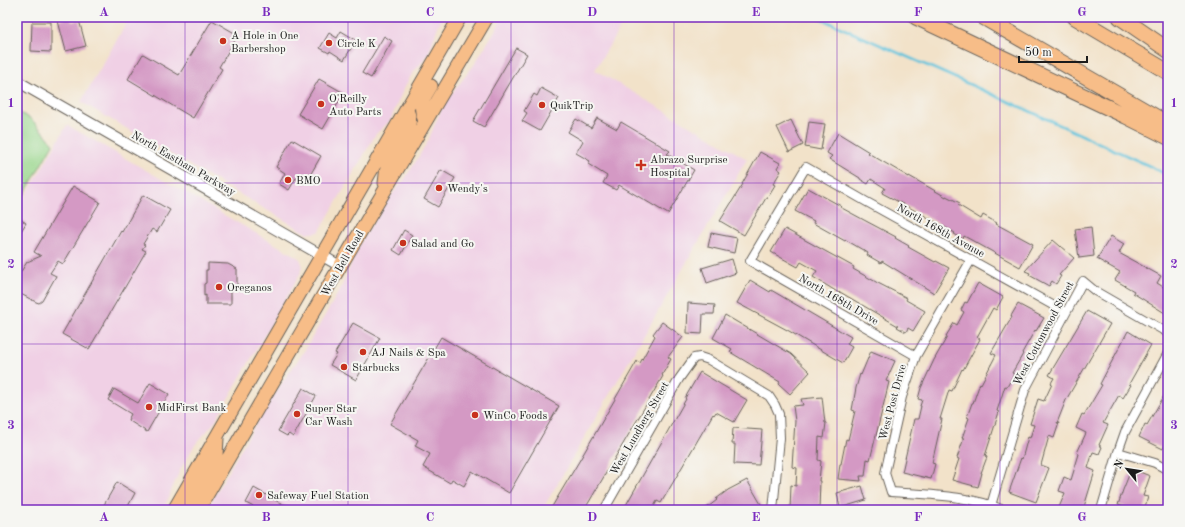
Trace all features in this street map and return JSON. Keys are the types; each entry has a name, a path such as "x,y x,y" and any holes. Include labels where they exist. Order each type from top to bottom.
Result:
{"highway":[{"path":"916,17 1168,137"},
{"path":"984,17 1168,124"},
{"path":"1075,17 1168,72"},
{"path":"1120,17 1168,50"}],"main road":[{"name":"West Bell Road","path":"174,510 460,17"},
{"path":"425,121 421,108 422,100 455,44 460,17"},
{"name":"West Bell Road","path":"199,509 487,17"},
{"path":"383,193 388,163 409,127 410,120 407,110"},
{"path":"199,509 194,495 216,456 217,436"},
{"path":"182,496 187,509 186,510"}],"street":[{"name":"North Eastham Parkway","path":"17,81 340,266"},
{"name":"North 168th Avenue","path":"750,261 806,167 1065,312"},
{"name":"West Post Drive","path":"971,260 916,356 902,397 885,473 891,492 954,497 990,507"},
{"name":"North 168th Drive","path":"750,261 916,356"},
{"name":"West Cottonwood Street","path":"990,507 1025,390 1065,312 1083,281 1095,290 1168,333"},
{"path":"1101,510 1125,432 1168,353"},
{"name":"West Lundberg Street","path":"605,510 675,386 694,358 700,357 708,360 769,396 775,405 779,414 780,438 772,510"},
{"path":"1118,452 1155,463 1168,470"},
{"path":"990,507 1004,510"}],"shaded area":[{"path":"130,17 443,17 438,26 428,55 412,74 403,90 390,121 376,134 319,232 308,233 81,102"},
{"path":"502,17 626,17 595,70 747,159 542,510 208,510 213,498 266,406 303,353 341,288 359,246 383,205 405,179 428,141 443,105 474,65"},
{"path":"67,125 294,255 300,259 302,264 300,274 214,423 194,446 180,470 163,510 17,510 17,211"}],"green space":[{"path":"17,111 31,119 53,144 17,207 17,187 26,175 24,169 17,167"}],"building":[{"path":"70,17 72,22 79,20 86,46 66,51 58,21"},
{"path":"212,20 238,35 219,67 222,69 193,118 128,79 143,54 179,75"},
{"path":"32,22 51,22 51,52 31,51"},
{"name":"Circle K","path":"341,31 356,40 344,60 330,51 329,53 320,48 329,33 337,38"},
{"name":"Circle K","path":"384,36 392,41 371,78 362,73"},
{"path":"516,48 527,54 484,127 473,121"},
{"name":"O'Reilly Auto Parts","path":"319,79 344,93 323,129 298,114"},
{"name":"QuikTrip","path":"541,88 559,98 540,131 522,121 527,113 524,111 534,94 537,96"},
{"name":"Abrazo Surprise Hospital","path":"597,118 617,129 621,122 670,151 667,154 694,170 668,214 619,185 616,190 603,183 607,176 588,164 590,161 576,153 583,141 568,132 576,119 591,128"},
{"path":"791,120 803,145 789,152 777,127"},
{"path":"809,122 825,124 821,150 805,147"},
{"path":"838,133 909,177 960,203 958,205 981,219 983,215 997,223 996,224 1033,244 1020,267 964,236 963,239 954,234 955,233 882,193 885,188 871,179 868,184 829,159 832,156 827,153"},
{"name":"BMO","path":"292,139 321,156 305,184 296,178 289,190 279,184 285,173 276,167"},
{"path":"760,152 780,163 777,168 781,171 773,184 775,185 744,235 720,221 743,184"},
{"name":"Wendy's","path":"441,170 455,178 438,207 424,199"},
{"path":"73,186 100,202 63,264 58,261 50,273 56,276 42,301 39,303 17,292 17,278 27,262 41,256 34,252"},
{"path":"808,188 896,237 895,238 909,246 908,247 949,268 934,293 882,261 881,263 867,255 868,253 813,223 814,221 795,211"},
{"path":"143,195 170,210 157,232 152,229 143,244 145,245 142,249 146,251 89,349 62,334"},
{"path":"20,219 26,223 17,238 17,224"},
{"path":"1091,227 1094,256 1079,258 1075,229"},
{"path":"785,229 854,267 853,269 907,298 906,300 925,311 913,331 908,328 906,332 813,277 817,271 801,262 798,267 771,252"},
{"name":"Salad and Go","path":"404,230 412,235 401,255 393,250"},
{"path":"711,233 737,238 734,253 708,247"},
{"path":"1111,236 1124,244 1119,253 1161,276 1157,283 1168,290 1168,315 1133,293 1134,291 1115,280 1120,272 1097,259"},
{"path":"1053,240 1074,258 1059,275 1061,276 1056,284 1052,281 1049,286 1029,275 1030,273 1025,271"},
{"path":"732,259 736,273 707,283 702,268"},
{"name":"Oreganos","path":"208,263 228,264 237,269 237,286 233,286 233,288 231,288 231,304 206,304 204,284 206,283 206,270 208,270"},
{"path":"750,280 770,292 771,290 851,337 847,344 852,347 843,363 789,331 737,303"},
{"path":"978,283 1003,297 996,310 993,308 977,337 980,339 963,370 962,369 952,391 949,390 940,419 942,419 932,463 935,464 931,479 902,472 914,419 918,419 921,406 922,400 918,399 921,388 947,337 946,336 954,323 957,325 964,312 961,310 965,302 967,303"},
{"path":"688,303 715,305 714,314 703,314 702,334 687,333"},
{"path":"1018,304 1044,318 1036,331 1035,330 1022,353 1023,354 1012,373 1014,374 1007,387 1005,386 997,411 999,412 985,456 987,457 978,487 952,480 959,459 957,458 964,438 962,438 969,418 967,417 972,403 980,383 981,384 996,355 991,353"},
{"path":"1087,311 1110,324 1066,400 1057,423 1059,423 1054,438 1049,436 1041,465 1049,468 1036,502 1009,492 1021,458 1022,459 1028,437 1030,438 1034,425 1030,424 1038,399 1044,401 1054,378 1049,375"},
{"path":"725,315 791,354 810,372 790,394 779,384 780,382 730,352 732,349 713,338"},
{"path":"662,322 683,337 668,357 671,359 662,375 663,376 589,502 584,510 550,510 637,361 640,363 655,336 653,334"},
{"path":"353,323 380,338 356,380 330,365 337,354 335,353"},
{"path":"1128,331 1151,345 1129,384 1131,385 1123,398 1119,395 1103,423 1108,425 1099,445 1102,447 1099,454 1093,452 1088,468 1095,471 1083,510 1058,510 1065,493 1059,491 1064,477 1071,480 1079,454 1077,453 1086,433 1076,428 1082,414 1084,415 1102,385 1100,384"},
{"name":"WinCo Foods","path":"441,337 559,406 509,493 472,471 464,486 452,479 450,483 423,467 430,454 415,446 418,440 390,424"},
{"path":"871,351 895,361 886,381 889,382 870,460 867,459 865,476 860,476 861,481 838,479 846,439 848,440 855,411 852,410 856,388 860,374 861,375"},
{"path":"700,372 747,400 734,422 716,412 714,415 713,414 661,503 657,501 652,510 635,510 626,505"},
{"name":"MidFirst Bank","path":"150,383 169,394 147,432 128,420 131,414 108,400 114,389 138,403"},
{"name":"Super Star Car Wash","path":"303,388 316,396 293,437 289,434 287,436 278,431"},
{"path":"1168,389 1168,426 1164,433 1168,435 1168,438 1163,449 1139,437 1145,424 1147,425"},
{"path":"822,397 826,423 824,438 819,437 818,460 821,461 819,510 790,510 791,485 796,486 797,468 792,467 795,421 793,406 803,405 801,399"},
{"path":"733,428 762,430 759,465 734,464 735,444 732,444"},
{"path":"1137,471 1150,476 1143,496 1148,497 1144,510 1136,510 1118,505 1129,475 1135,477"},
{"path":"747,480 762,506 755,510 704,510 728,490"},
{"path":"117,482 135,493 126,510 101,510"},
{"path":"862,486 866,500 840,508 837,493"},
{"name":"Safeway Fuel Station","path":"254,488 293,510 259,510 246,503"}],"waterway":[{"path":"817,17 1014,104 1156,169 1168,176"}],"place":[{"name":"A Hole in One Barbershop","path":"223,41"},
{"name":"Circle K","path":"329,43"},
{"name":"O'Reilly Auto Parts","path":"321,104"},
{"name":"QuikTrip","path":"542,105"},
{"name":"Abrazo Surprise Hospital","path":"641,165"},
{"name":"BMO","path":"288,180"},
{"name":"Wendy's","path":"439,188"},
{"name":"Salad and Go","path":"403,243"},
{"name":"Oreganos","path":"219,287"},
{"name":"AJ Nails & Spa","path":"363,352"},
{"name":"Starbucks","path":"344,367"},
{"name":"MidFirst Bank","path":"149,407"},
{"name":"Super Star Car Wash","path":"297,414"},
{"name":"WinCo Foods","path":"475,415"},
{"name":"Safeway Fuel Station","path":"259,495"}]}
